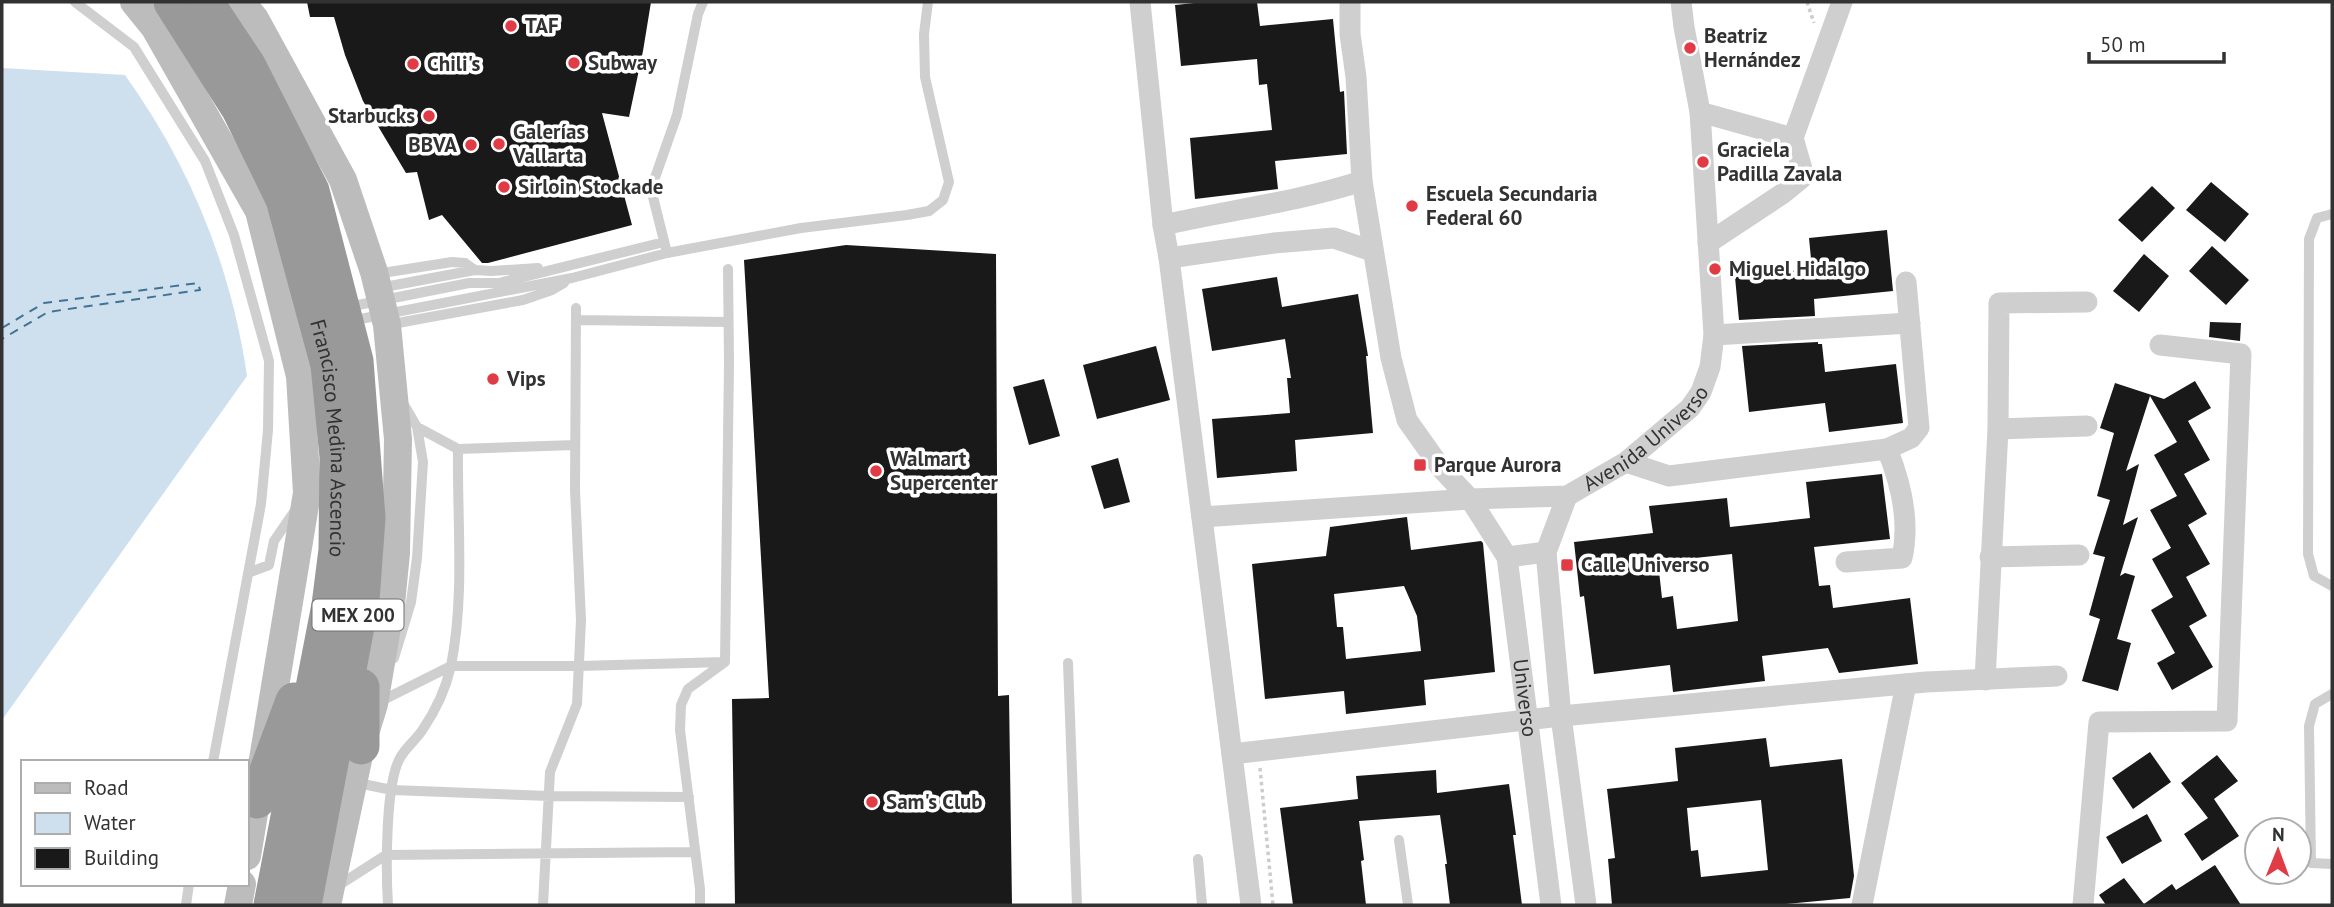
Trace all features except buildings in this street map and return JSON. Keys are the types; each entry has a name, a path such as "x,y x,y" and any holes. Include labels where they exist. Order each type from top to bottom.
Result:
{"highway":[{"name":"Francisco Medina Ascencio","path":"172,2 240,108 284,199 310,321 329,365 338,457 337,550 345,603 320,900"},
{"name":"Francisco Medina Ascencio","path":"205,2 247,65 311,191 310,321"},
{"name":"Francisco Medina Ascencio","path":"272,905 345,603"},
{"path":"345,603 360,746"},
{"path":"257,800 345,603"}],"main road":[{"name":"Francisco Medina Ascencio","path":"134,2 155,28 258,211 310,321 300,376 307,493 248,850"},
{"path":"250,7 343,180 381,300 394,385 398,439 396,553 391,604 376,692 320,900"},
{"path":"238,905 242,886"}],"street":[{"path":"1140,2 1163,225 1251,905"},
{"path":"1350,2 1350,34 1356,77 1362,181 1391,358 1407,420 1441,468 1470,499"},
{"name":"Avenida Universo","path":"1202,517 1470,499 1567,496 1626,462 1690,408 1701,392 1713,354 1714,335 1700,112 1681,2"},
{"path":"1708,243 1782,194 1804,176 1793,138 1842,2"},
{"path":"1700,112 1793,138"},
{"path":"1163,225 1290,201 1362,181"},
{"path":"1169,258 1274,243 1334,239 1372,251"},
{"path":"1626,462 1669,476 1887,449 1911,438 1919,428 1906,282"},
{"path":"1985,680 1998,429 1999,303 2087,302"},
{"path":"1714,335 1910,323"},
{"path":"2084,905 2099,722 2227,721 2241,354 2160,345"},
{"path":"1998,429 2087,426"},
{"path":"1846,562 1902,558 1906,539 1899,477 1887,449"},
{"name":"Universo","path":"1567,496 1546,552 1561,716 1586,905"},
{"name":"Universo","path":"1470,499 1507,557 1551,905"},
{"path":"1507,557 1546,552"},
{"path":"1990,557 2079,555"},
{"path":"1232,754 1561,716 1906,684 2057,676"},
{"path":"1862,905 1906,684"}],"lane":[{"path":"75,2 134,47 205,161 234,235 269,360 268,429 262,492 213,760"},
{"path":"665,247 651,189 677,115 698,14 703,2"},
{"path":"310,321 381,300 469,283 499,283 566,266 665,247 929,211 943,200 949,182 925,77 924,34 928,2"},
{"path":"2332,214 2317,218 2309,239 2308,499 2308,554 2314,576 2332,586"},
{"path":"381,300 523,300 552,290 572,278 665,247"},
{"path":"381,300 452,262 465,263 475,270 491,271 566,266"},
{"path":"725,662 728,269"},
{"path":"543,905 550,772 577,704 581,620 575,445 576,308"},
{"path":"576,320 728,322"},
{"path":"376,692 394,657 411,602 419,534 423,462 417,427 394,385"},
{"path":"417,427 458,449 575,445"},
{"path":"388,905 386,855 392,790 399,759 424,729 444,690 451,666 460,585 458,449"},
{"path":"248,573 269,565 274,541 307,493"},
{"path":"376,692 451,666 725,662"},
{"path":"699,905 680,730 681,705 688,689 725,662"},
{"path":"1068,663 1077,905"},
{"path":"2332,694 2315,704 2309,726 2311,863 2332,864"},
{"path":"353,782 392,790 549,796 688,797"},
{"path":"1399,841 1408,905"},
{"path":"320,900 386,855 695,852"},
{"path":"1198,859 1202,905"},
{"path":"186,905 190,886"}],"path":[{"path":"1258,751 1273,905"}],"water":[{"path":"2,68 125,75 169,145 204,218 230,295 247,376 2,720"}],"ferry route":[{"path":"2,328 44,303 198,283 200,290 48,312 2,339"}],"place":[{"name":"TAF","path":"511,26"},
{"name":"Beatriz Hernández","path":"1690,48"},
{"name":"Subway","path":"574,63"},
{"name":"Chili's","path":"413,64"},
{"name":"Starbucks","path":"429,116"},
{"name":"Galerías Vallarta","path":"499,144"},
{"name":"BBVA","path":"471,145"},
{"name":"Graciela Padilla Zavala","path":"1703,162"},
{"name":"Sirloin Stockade","path":"504,187"},
{"name":"Escuela Secundaria Federal 60","path":"1412,206"},
{"name":"Miguel Hidalgo","path":"1715,269"},
{"name":"Vips","path":"493,379"},
{"name":"Parque Aurora","path":"1420,465"},
{"name":"Walmart Supercenter","path":"876,471"},
{"name":"Calle Universo","path":"1567,565"},
{"name":"Sam's Club","path":"872,802"}]}
